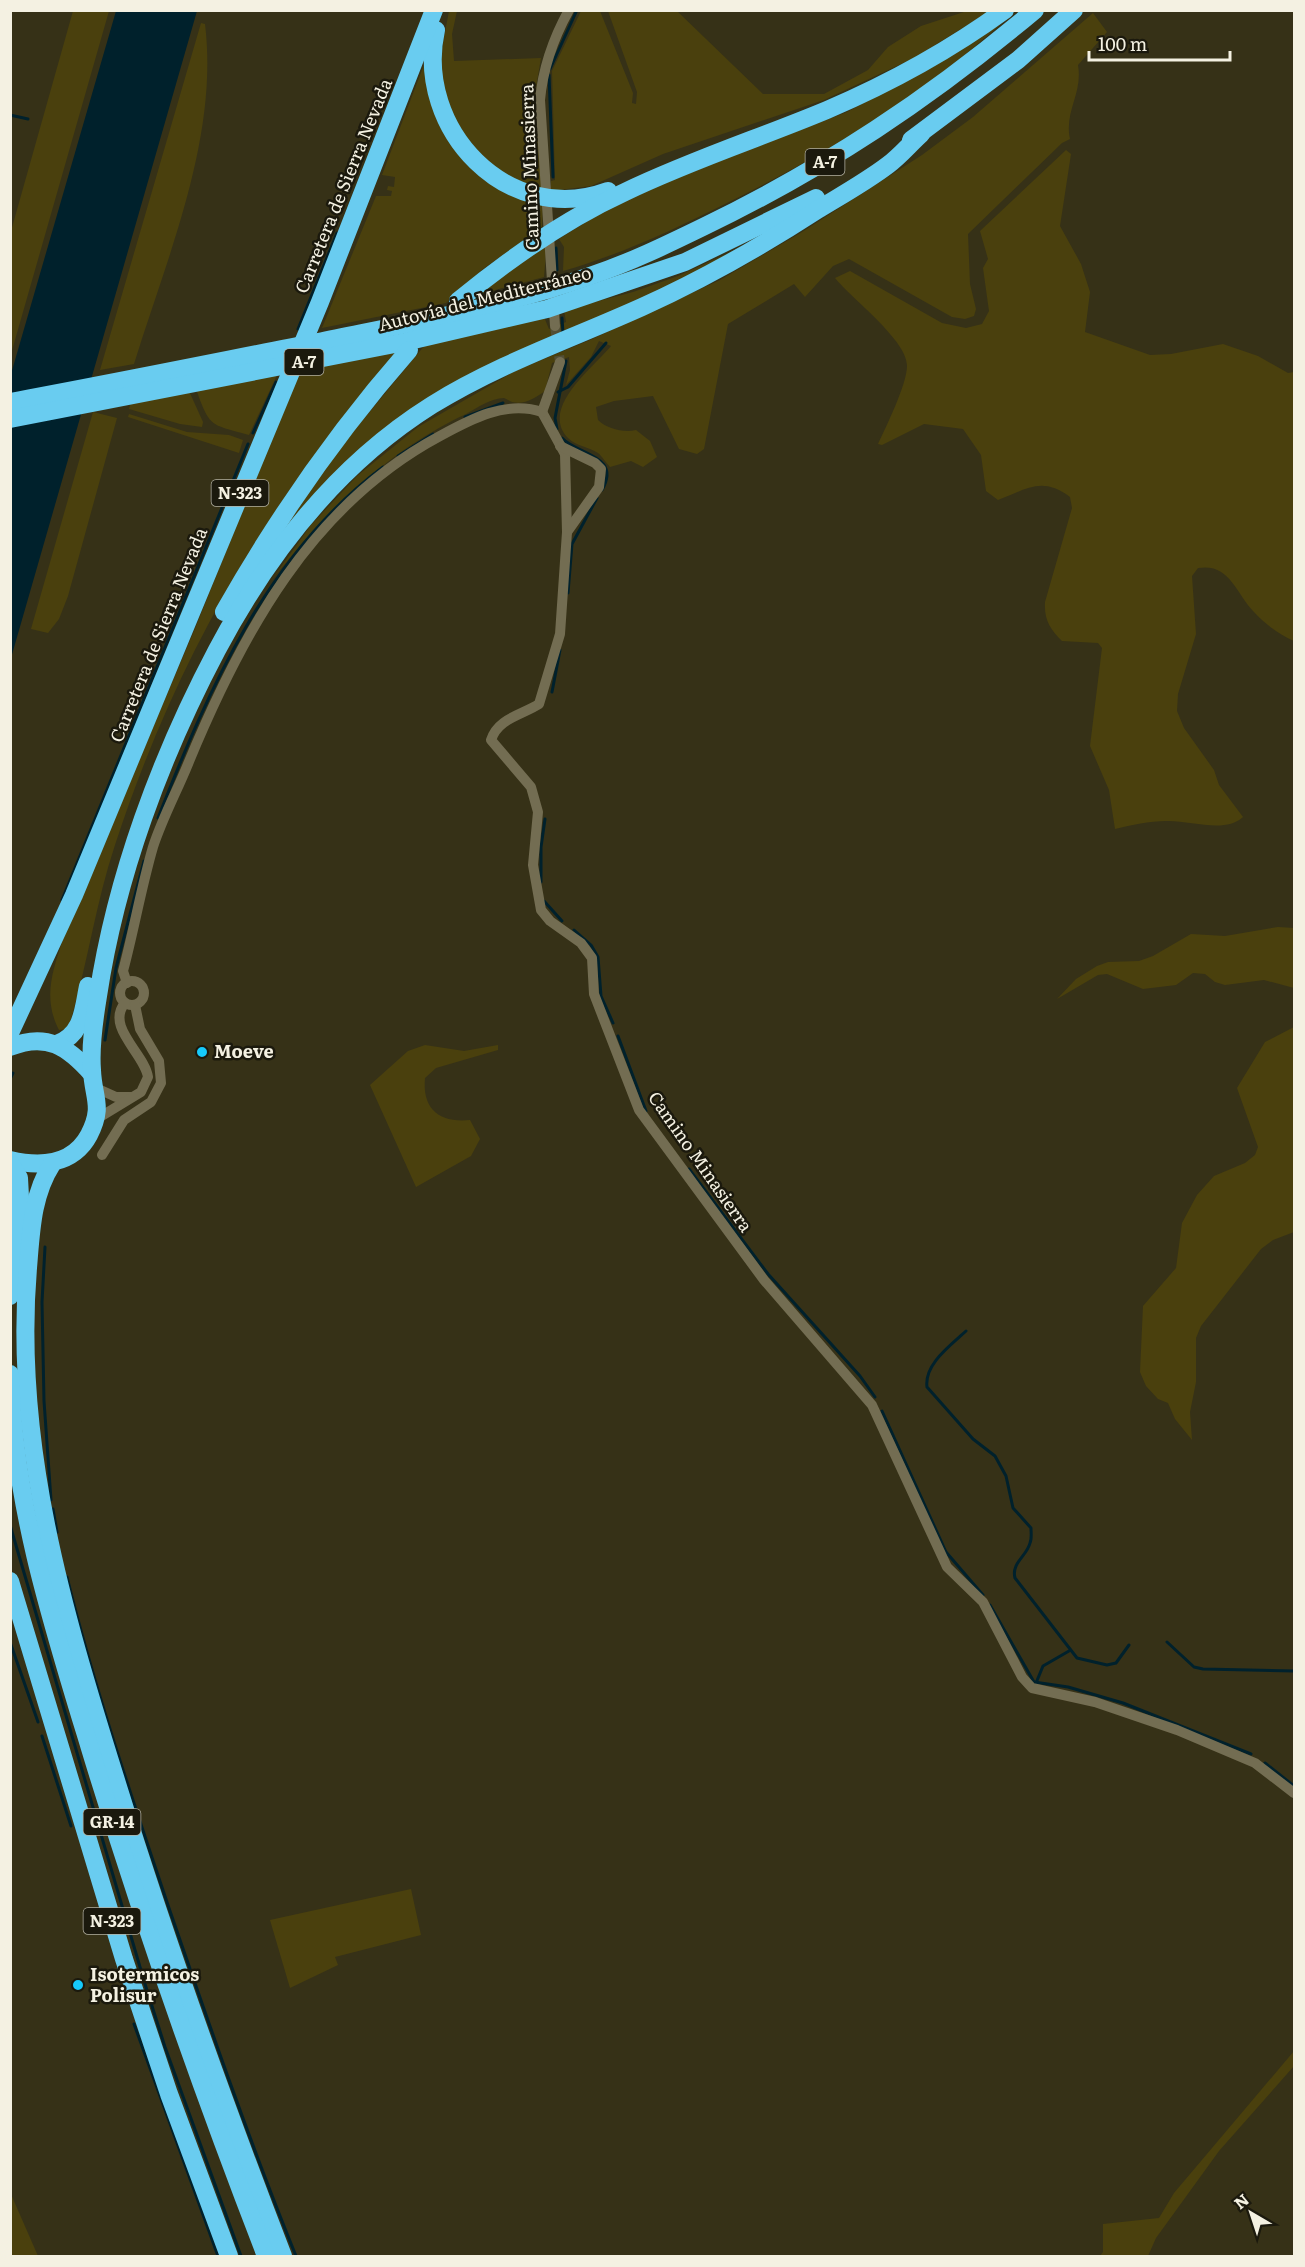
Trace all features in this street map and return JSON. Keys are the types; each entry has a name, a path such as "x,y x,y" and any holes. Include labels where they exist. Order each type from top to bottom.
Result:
{"highway":[{"path":"436,10 432,50 433,76 447,123 474,160 493,176 517,189 550,199 597,195 649,174 672,171"},
{"name":"Carretera de Sierra Nevada","path":"10,1034 40,974 320,302 436,10"},
{"path":"458,302 549,234 615,196 870,90 925,63 1005,10"},
{"name":"Autovía del Mediterráneo","path":"10,402 483,308 592,275 652,252 726,216 781,188 855,145 943,85 1035,10"},
{"name":"Autovía del Mediterráneo","path":"10,419 478,326 594,295 685,262 784,216 881,160 921,134 1010,67 1074,10"},
{"path":"10,1161 31,1165 52,1164 71,1154 86,1140 95,1120 92,1039 98,992 130,861 150,802 182,723 235,616 270,561 305,517 378,446 430,406 531,353 641,307 712,274 794,226 890,164 921,134"},
{"path":"10,1047 48,1042 74,1034 80,1025 105,911 131,823 165,734 211,636 246,573 308,476 346,423 408,350"},
{"name":"Carretera de Sierra Nevada","path":"40,974 29,1021 48,1042"},
{"path":"48,1042 75,1054 94,1081"},
{"path":"10,1161 19,1178 20,1197 10,1296"},
{"name":"GR-14","path":"52,1164 38,1187 27,1286 26,1340 32,1449 49,1548 92,1704 136,1843 216,2078 283,2256"},
{"name":"GR-14","path":"10,1374 22,1488 35,1558 63,1659 118,1842 162,1971 266,2256"},
{"name":"N-323","path":"10,1581 124,1959 169,2094 230,2256"}],"street":[{"name":"Camino Minasierra","path":"555,326 540,100 542,77 554,37 569,10"},
{"path":"102,1155 124,1120 151,1102 161,1083 159,1061 140,1029 130,1004 121,993 127,983 123,971 154,846 204,725 255,621 287,574 322,530 389,466 429,442 491,412 528,407 542,412 560,362"},
{"name":"Camino Minasierra","path":"542,412 565,454 567,532 560,634 539,704 510,718 494,732 491,740 531,787 538,812 533,866 541,909 550,921 581,943 592,958 594,994 639,1110 764,1280 872,1405 947,1567 983,1602 1022,1677 1032,1688 1095,1702 1177,1730 1255,1763 1294,1793"},
{"path":"561,446 595,463 601,469 599,487 567,532"},
{"path":"95,1120 141,1092 148,1077 142,1058 123,1032 120,1019 130,1004 142,1000 143,990 136,982 127,983"},
{"path":"94,1081 116,1098 134,1097"}],"shaded area":[{"path":"73,11 109,11 11,354 11,231"},
{"path":"449,11 457,11 452,34 454,61 541,58 532,111 538,138 543,190 502,174 484,159 452,118 439,64"},
{"path":"581,11 600,11 633,93 632,103 636,104 637,92 608,11 677,11 763,94 824,94 868,70 888,47 921,26 967,11 990,11 914,58 824,100 663,154 591,186 551,191 551,181 555,180 552,71"},
{"path":"1093,13 1107,32 1078,65 1078,85 1069,120 1070,139 1062,143 968,234 970,284 976,309 974,316 965,319 952,317 849,259 833,266 805,297 794,284 728,324 704,449 697,454 679,449 653,396 614,401 596,407 598,420 606,426 616,430 636,430 650,441 657,457 643,467 631,461 610,467 598,453 571,441 561,426 560,414 564,401 582,376 611,346 599,341 591,357 566,385 570,370 569,357 552,363 545,391 534,398 521,403 504,398 489,401 437,429 383,466 358,486 312,532 270,582 311,525 357,476 418,427 515,371 590,340 720,280 802,232 922,155 973,117"},
{"path":"201,23 205,24 207,67 204,110 197,153 175,239 134,364 100,370"},
{"path":"1001,24 937,77 833,146 760,186 664,233 604,258 563,271 564,247 559,239 607,209 677,177 847,112 922,72"},
{"path":"425,62 441,126 543,204 542,227 483,269 446,303 322,328 376,196 391,196 392,191 387,190 388,186 394,187 395,177 382,175"},
{"path":"1066,150 1071,154 1060,226 1081,264 1090,292 1085,332 1150,355 1171,354 1223,344 1258,356 1288,373 1294,372 1294,641 1277,632 1258,616 1224,574 1209,568 1198,568 1192,576 1196,634 1178,694 1177,711 1184,728 1214,770 1219,785 1243,817 1227,825 1160,821 1115,829 1109,790 1090,746 1102,648 1098,643 1062,641 1051,628 1046,614 1045,602 1072,508 1070,497 1051,487 1034,486 998,500 986,491 981,455 963,429 924,424 882,445 878,444 904,383 907,366 905,356 899,345 878,320 835,278 850,271 942,323 966,328 982,324 989,311 983,268 988,259 980,231"},
{"path":"759,239 692,278 473,373 272,547 324,467 425,345 544,317 549,329 566,322 564,310 633,292 678,276"},
{"path":"547,241 544,277 473,296"},
{"path":"400,349 309,462 269,521 232,582 198,645 167,709 139,776 108,868 68,1029 59,1030 51,1008 50,997 52,975 62,942 196,626 300,368"},
{"path":"278,373 249,435 226,429 213,422 205,411 196,389"},
{"path":"189,391 203,422 202,427 180,424 129,409 131,402"},
{"path":"93,412 117,418 68,596 59,619 48,633 31,629"},
{"path":"129,414 187,432 229,435 243,440 239,453 128,417"},
{"path":"1278,927 1294,928 1294,988 1264,980 1225,985 1215,982 1205,974 1193,973 1176,985 1143,989 1107,974 1098,975 1057,999 1076,979 1097,966 1108,962 1139,961 1153,956 1191,934 1225,936"},
{"path":"1294,1027 1294,1232 1273,1240 1261,1249 1201,1326 1196,1338 1196,1382 1190,1412 1192,1440 1175,1419 1168,1403 1158,1399 1146,1386 1140,1372 1143,1306 1176,1268 1182,1223 1197,1195 1214,1176 1245,1163 1255,1155 1258,1147 1237,1088 1265,1042"},
{"path":"425,1045 464,1051 498,1045 498,1050 436,1068 425,1078 426,1098 435,1112 449,1119 470,1120 480,1139 471,1156 416,1187 370,1085 408,1051"},
{"path":"411,1889 421,1935 335,1957 338,1965 290,1988 270,1920"},
{"path":"1294,2051 1294,2066 1219,2151 1156,2238 1148,2256 1100,2256 1103,2252 1103,2224 1159,2218 1174,2193"},
{"path":"10,2192 38,2256 11,2256"}],"water":[{"path":"116,11 197,11 11,658 11,374"}],"waterway":[{"path":"550,69 577,10"},
{"path":"549,75 553,177"},
{"path":"10,115 28,119"},
{"path":"298,329 337,233"},
{"path":"556,248 557,270"},
{"path":"562,318 563,333"},
{"path":"558,392 568,387 606,343"},
{"path":"557,429 555,418 566,361"},
{"path":"253,433 276,382"},
{"path":"465,417 503,403"},
{"path":"398,456 433,434"},
{"path":"562,438 602,463 607,478 602,490"},
{"path":"62,900 248,444"},
{"path":"158,818 198,720 246,626 306,540 342,501 383,467"},
{"path":"568,593 572,544 597,498"},
{"path":"552,692 560,650"},
{"path":"541,882 541,847 545,819"},
{"path":"105,1040 116,968 144,861"},
{"path":"544,901 562,921"},
{"path":"574,930 591,945 598,957 601,996 613,1023"},
{"path":"618,1036 646,1111"},
{"path":"10,1079 13,1073"},
{"path":"689,1169 768,1274 860,1376 875,1397"},
{"path":"45,1247 42,1302 44,1401 51,1500"},
{"path":"966,1331 934,1363 927,1379 927,1387 973,1439 995,1456 1006,1476 1013,1508 1031,1528 1031,1541 1015,1568 1015,1578 1077,1658 1107,1665 1116,1663 1129,1645"},
{"path":"882,1411 946,1552 983,1595"},
{"path":"53,1509 57,1532"},
{"path":"10,1525 145,1984 165,2047 241,2256"},
{"path":"67,1577 102,1703 170,1911 246,2128 296,2256"},
{"path":"990,1605 1034,1682 1068,1687 1123,1703 1251,1754"},
{"path":"10,1642 38,1722"},
{"path":"1167,1642 1194,1667 1294,1671"},
{"path":"1036,1683 1043,1666 1069,1651"},
{"path":"42,1736 71,1826"},
{"path":"1265,1763 1294,1786"},
{"path":"134,2024 218,2256"}],"tunnel":[{"path":"555,326 560,362"}],"place":[{"name":"Moeve","path":"202,1052"},
{"name":"Isotermicos Polisur","path":"78,1985"}]}
